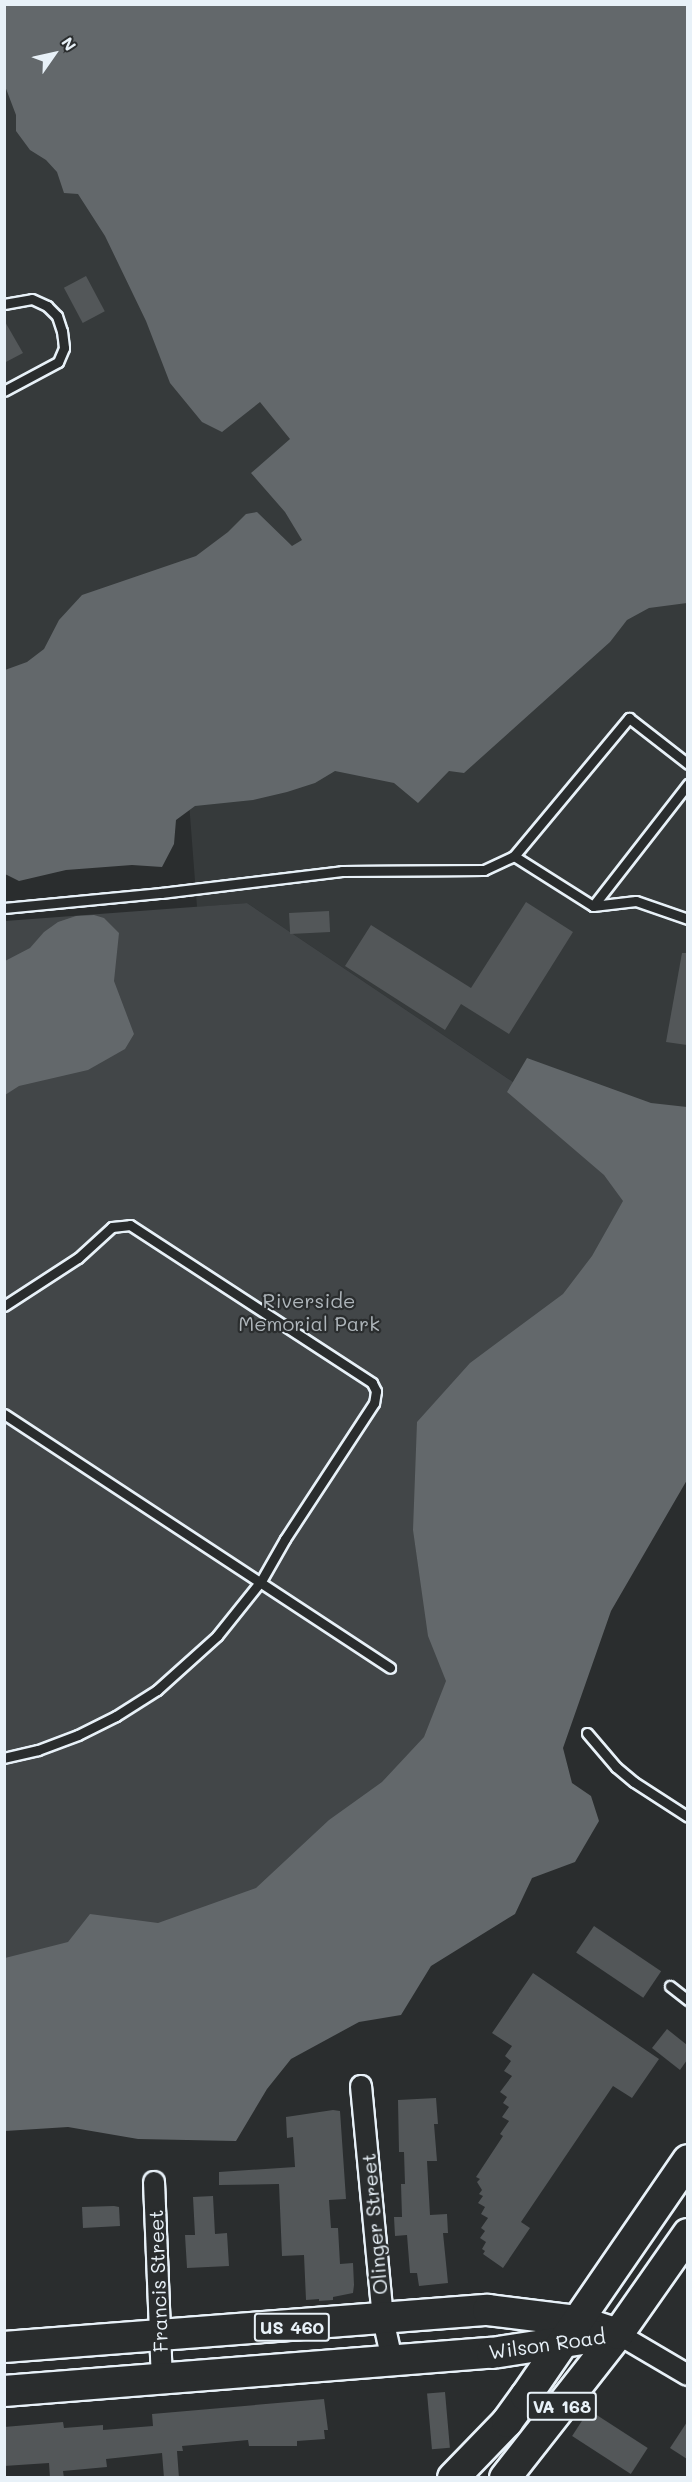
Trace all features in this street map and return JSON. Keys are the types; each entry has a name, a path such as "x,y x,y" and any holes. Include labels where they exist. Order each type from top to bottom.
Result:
{"main road":[{"path":"570,2332 687,2160"},
{"path":"618,2334 687,2234"},
{"name":"Wilson Road","path":"4,2347 159,2337 488,2310 570,2332"},
{"name":"Wilson Road","path":"4,2391 392,2360 570,2332 618,2334"},
{"name":"VA 168","path":"453,2478 507,2422 570,2332"},
{"name":"VA 168","path":"505,2478 618,2334"}],"street":[{"name":"Olinger Street","path":"360,2086 382,2319 392,2360"},
{"name":"Francis Street","path":"154,2182 162,2379"},
{"path":"618,2334 687,2375"}],"lane":[{"path":"4,304 32,299 47,306 57,316 62,330 64,348 58,362 4,391"},
{"path":"4,908 161,893 342,870 484,870 513,856 629,718 687,764"},
{"path":"593,906 687,784"},
{"path":"513,856 593,906 636,901 687,919"},
{"path":"4,1306 69,1264 112,1227 130,1225 372,1383 376,1391 374,1403 285,1539 261,1581 217,1636 157,1690 116,1716 78,1735 38,1750 4,1758"},
{"path":"4,1414 390,1668"},
{"path":"587,1734 616,1767 633,1782 687,1818"},
{"path":"670,1986 687,2000"}],"shaded area":[{"path":"5,4 687,5 687,603 649,608 627,620 610,642 464,773 449,771 418,803 394,783 335,771 315,783 287,792 253,800 195,806 176,820 174,844 162,867 132,865 66,870 19,881 5,874 5,670 27,662 44,649 59,620 82,595 196,556 228,532 246,514 257,512 292,546 302,540 285,512 251,473 290,439 260,402 222,432 202,422 170,383 146,321 105,236 78,194 64,193 57,172 46,160 30,150 16,131 16,115 5,86"},
{"path":"5,5 687,5 687,1199 247,903 197,907 184,737 5,697"},
{"path":"94,915 104,918 119,933 114,981 134,1034 125,1049 88,1070 19,1086 5,1095 5,961 30,948 44,932 58,922 76,916"},
{"path":"527,1058 651,1103 687,1107 687,1480 611,1611 563,1748 572,1783 591,1796 599,1821 575,1862 532,1878 515,1914 431,1966 401,2015 359,2022 291,2059 267,2089 236,2141 138,2139 68,2127 5,2131 5,1958 68,1942 90,1914 158,1923 256,1888 329,1820 382,1782 424,1737 446,1681 428,1636 413,1530 417,1422 470,1363 563,1294 592,1256 623,1201 604,1175 507,1092"}],"green space":[{"name":"Riverside Memorial Park","path":"247,903 687,1199 469,1723 307,1872 5,1992 5,921"}],"building":[{"path":"86,276 105,311 83,323 64,288"},
{"path":"4,320 23,353 4,363"},
{"path":"526,902 573,932 509,1034 461,1004 445,1030 345,966 371,925 471,988"},
{"path":"329,911 330,932 290,934 289,913"},
{"path":"682,953 687,953 687,1045 666,1042"},
{"path":"594,1926 661,1971 643,1998 576,1953"},
{"path":"533,1973 659,2059 632,2098 613,2086 521,2222 530,2228 503,2268 483,2254 485,2251 482,2249 486,2242 480,2238 485,2231 481,2228 488,2218 481,2214 485,2207 478,2203 483,2196 479,2194 482,2190 477,2182 480,2179 476,2177 503,2136 500,2134 509,2121 502,2117 509,2107 503,2103 507,2097 500,2092 512,2076 504,2071 511,2061 505,2056 512,2046 492,2033"},
{"path":"667,2029 687,2045 687,2060 680,2070 652,2048"},
{"path":"436,2098 438,2124 434,2124 437,2161 427,2161 430,2215 447,2214 448,2233 443,2233 448,2283 419,2286 417,2273 410,2273 407,2235 395,2236 394,2217 402,2217 401,2184 405,2184 404,2152 399,2152 398,2100"},
{"path":"340,2111 346,2199 329,2200 331,2228 338,2228 340,2264 353,2263 353,2293 333,2297 333,2300 306,2300 304,2255 282,2256 279,2184 219,2185 219,2172 295,2167 293,2137 287,2138 286,2117"},
{"path":"213,2196 215,2234 227,2233 229,2266 187,2268 185,2235 195,2235 193,2197"},
{"path":"82,2207 119,2207 120,2226 83,2228"},
{"path":"445,2392 450,2448 432,2449 427,2394"},
{"path":"324,2399 328,2430 324,2430 325,2439 297,2441 297,2446 249,2446 248,2440 182,2446 183,2451 177,2451 179,2478 164,2478 162,2453 106,2459 107,2467 63,2471 64,2478 50,2478 49,2463 4,2466 4,2427 63,2422 64,2428 103,2425 103,2430 153,2426 152,2414"},
{"path":"589,2410 648,2448 631,2474 572,2436"},
{"path":"687,2422 687,2459 670,2448"}]}
